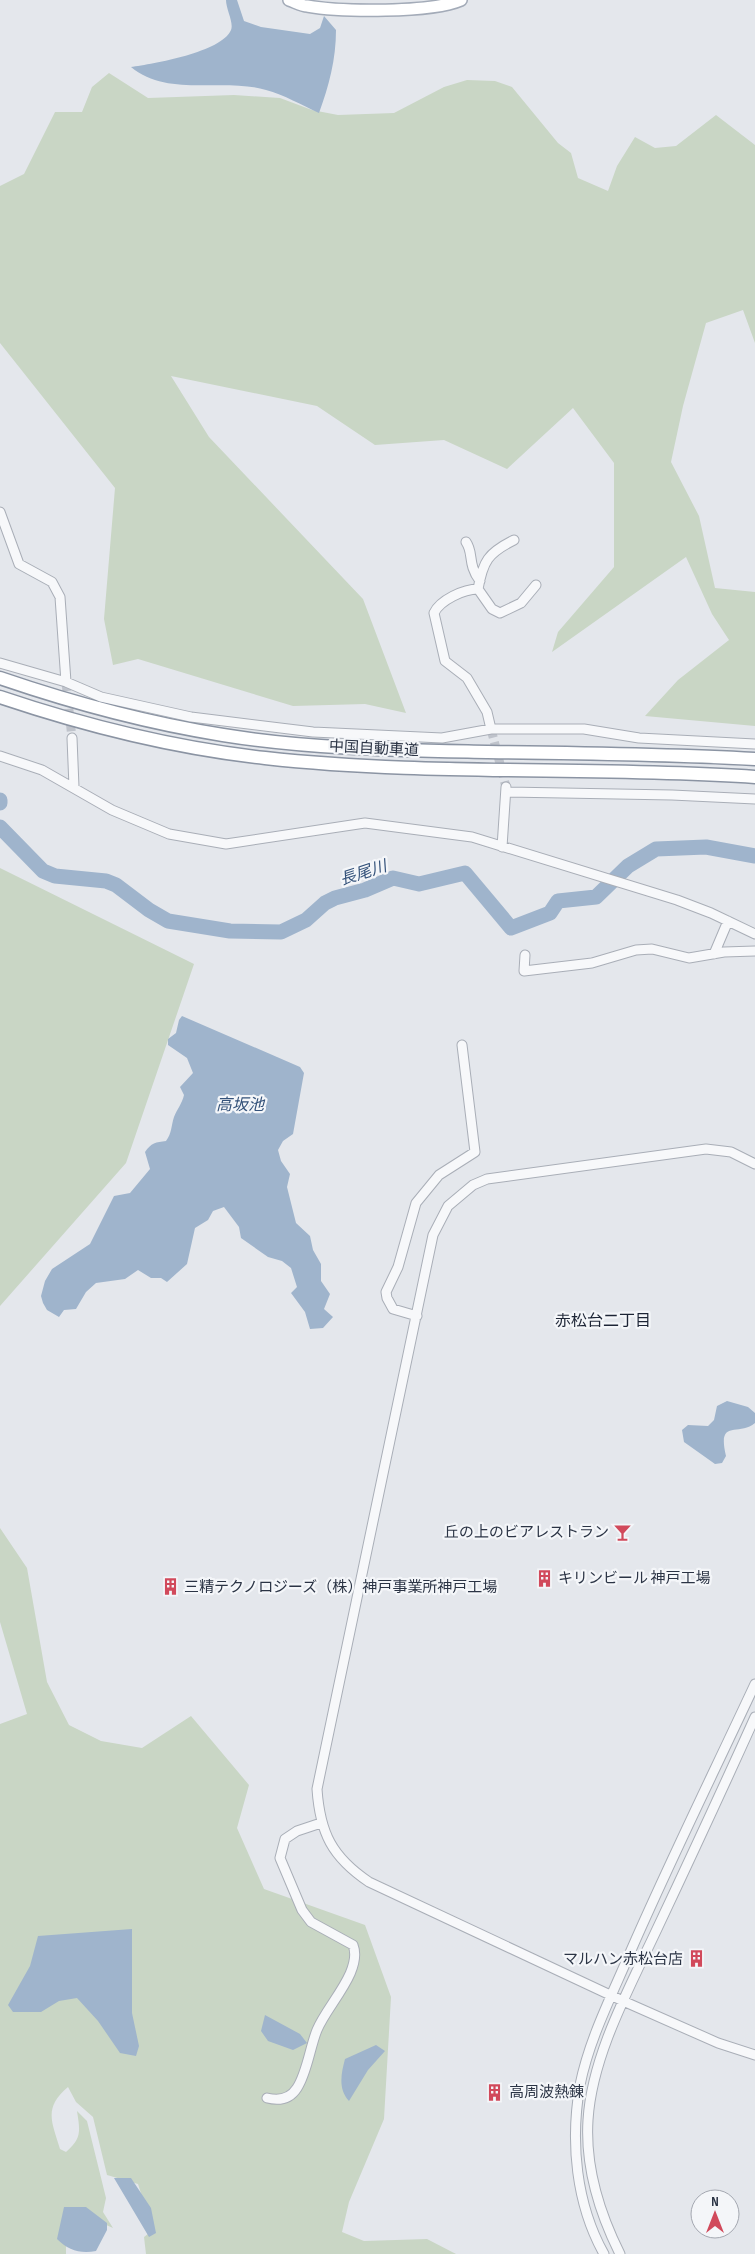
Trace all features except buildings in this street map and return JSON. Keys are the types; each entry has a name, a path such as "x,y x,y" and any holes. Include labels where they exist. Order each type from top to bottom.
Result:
{"highway":[{"name":"中国自動車道","path":"0,678 84,705 147,721 266,741 406,750 633,754 755,759"},
{"name":"中国自動車道","path":"0,697 112,731 183,746 264,758 363,766 636,771 755,777"}],"main road":[{"path":"289,0 306,6 356,9 432,8 461,0"}],"street":[{"path":"0,512 19,564 52,582 60,597 66,682"},
{"path":"491,729 487,712 467,678 445,661 434,613 437,607 445,601 479,585 487,558 501,546 514,540"},
{"path":"466,542 469,546 472,571 492,610 500,613 521,603 536,586"},
{"path":"0,663 66,682 101,697 191,717 313,732 442,738 491,729 584,729 640,738 755,744"},
{"path":"72,738 74,787"},
{"path":"0,756 42,770 112,810 170,834 226,844 364,823 472,837 677,900 755,934"},
{"path":"502,847 506,790 672,794 755,799"},
{"path":"714,954 728,921"},
{"path":"525,955 524,970 592,963 636,950 652,949 689,958 755,951"},
{"path":"417,1316 394,1309 387,1298 386,1292 398,1267 416,1202 439,1175 475,1152 462,1045"},
{"path":"755,1164 732,1152 706,1149 487,1179 460,1195 448,1206 433,1235 317,1789 321,1823 338,1854 351,1870 369,1882 611,1996 718,2043 755,2055"},
{"path":"604,2254 593,2234 582,2202 576,2158 576,2122 580,2086 588,2053 666,1869 755,1684"},
{"path":"620,2254 598,2205 588,2159 588,2120 594,2080 624,2001 755,1717"},
{"path":"267,2098 278,2101 288,2097 297,2088 318,2029 354,1966 356,1953 353,1945 311,1922 302,1910 280,1858 285,1839 297,1831 321,1823"}],"green space":[{"path":"109,73 148,98 234,95 280,98 312,110 338,115 394,113 444,87 467,80 495,81 512,87 558,143 571,153 578,178 608,191 617,166 635,137 655,148 676,146 716,115 755,145 755,343 743,310 706,323 683,406 671,462 699,516 715,588 755,592 755,726 645,716 678,680 729,640 712,614 686,557 552,652 558,632 614,567 614,463 573,408 507,469 444,440 375,445 317,406 171,376 209,437 363,599 406,713 365,704 293,706 138,659 113,665 104,619 115,488 0,343 0,186 24,174 55,112 82,112 92,87"},
{"path":"0,868 194,964 126,1163 0,1306"},
{"path":"0,1528 27,1568 47,1682 69,1725 101,1741 142,1748 191,1716 249,1785 237,1828 264,1889 365,1925 391,1997 384,2119 349,2202 342,2232 364,2241 427,2239 456,2254 146,2254 144,2237 153,2230 138,2184 107,2175 93,2117 76,2102 68,2087 60,2095 52,2109 52,2123 60,2149 66,2152 79,2134 77,2111 87,2121 106,2198 103,2212 113,2228 73,2210 66,2240 66,2254 0,2254 0,1724 27,1714 0,1622"}],"water":[{"path":"226,0 237,0 244,21 261,27 310,34 320,28 324,16 336,30 331,72 319,113 286,97 266,90 232,85 196,85 162,82 146,76 131,67 186,56 215,45 225,38 232,27"},
{"name":"高坂池","path":"182,1016 300,1067 304,1073 293,1134 283,1141 278,1150 281,1161 290,1174 287,1187 296,1223 310,1236 313,1250 321,1264 321,1281 330,1294 324,1309 333,1317 323,1328 310,1329 305,1312 291,1293 297,1287 291,1268 282,1261 268,1257 241,1238 239,1227 224,1207 213,1211 208,1220 195,1228 187,1264 167,1282 161,1278 151,1278 138,1270 125,1279 96,1283 86,1292 76,1309 64,1310 59,1317 47,1310 43,1303 41,1296 45,1281 52,1269 90,1244 114,1196 130,1193 150,1169 145,1152 154,1144 166,1141 169,1135 174,1117 184,1095 180,1087 193,1073 187,1058 168,1045 168,1039 176,1033"},
{"path":"727,1401 748,1407 755,1413 755,1423 749,1427 731,1430 727,1433 724,1437 726,1456 722,1463 715,1464 684,1442 682,1430 688,1425 708,1426 714,1420 717,1406"},
{"path":"132,1929 132,2013 139,2046 136,2056 120,2053 98,2021 77,1998 59,2001 41,2012 13,2012 8,2005 30,1966 38,1936"},
{"path":"265,2015 300,2034 307,2043 293,2050 268,2041 261,2031"},
{"path":"376,2045 385,2051 368,2070 349,2101 342,2086 345,2059"},
{"path":"114,2178 131,2178 151,2208 156,2233 149,2237"},
{"path":"64,2207 86,2207 107,2223 107,2230 96,2251 85,2252 75,2250 65,2246 57,2239"}],"waterway":[{"name":"長尾川","path":"0,827 43,871 55,876 106,881 116,885 149,910 168,921 230,931 281,932 306,920 325,903 335,898 365,890 393,878 419,884 465,873 511,928 550,913 558,901 596,897 628,866 656,849 706,847 755,856"}],"tunnel":[{"path":"66,682 72,738"},
{"path":"491,729 506,787"}],"place":[{"name":"丘の上のビアレストラン","path":"623,1532"},
{"name":"キリンビール 神戸工場","path":"544,1578"},
{"name":"三精テクノロジーズ（株）神戸事業所神戸工場","path":"170,1587"},
{"name":"マルハン赤松台店","path":"697,1959"},
{"name":"高周波熱錬","path":"495,2092"}],"district":[{"name":"赤松台二丁目","path":"603,1320"}]}
